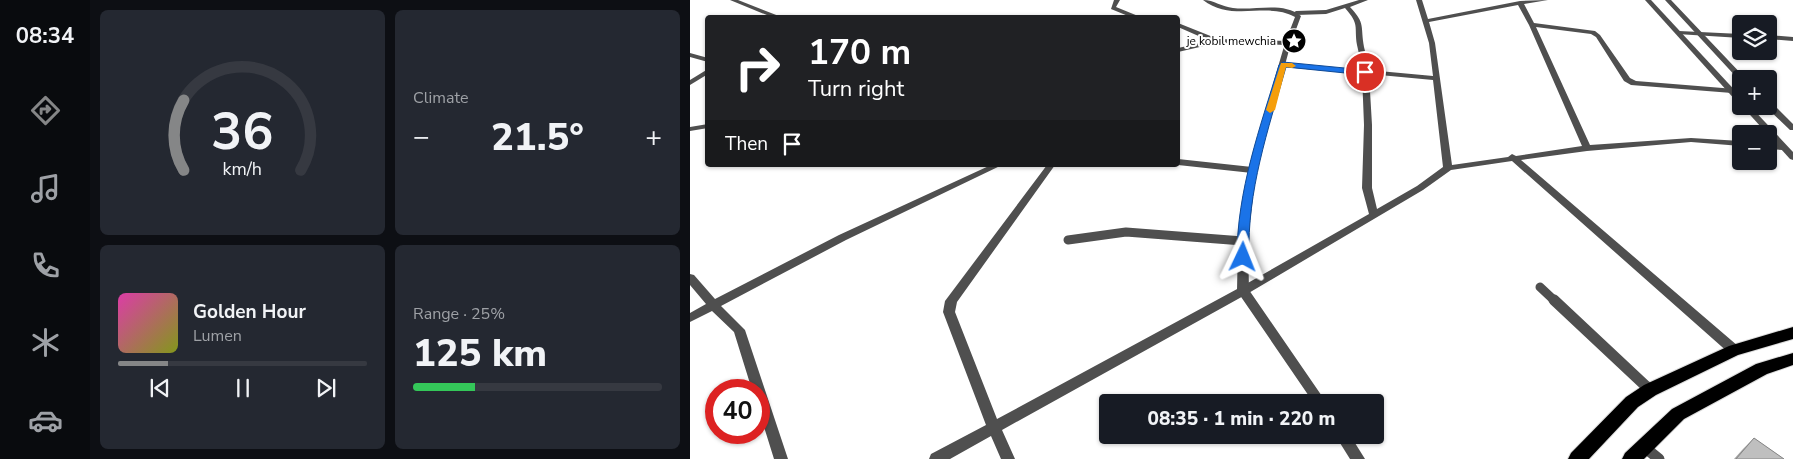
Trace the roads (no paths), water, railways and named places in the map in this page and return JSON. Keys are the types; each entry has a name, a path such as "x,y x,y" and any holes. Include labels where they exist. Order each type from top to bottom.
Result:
{"main road":[{"path":"1577,459 1632,402 1650,390 1734,350 1793,333"},
{"path":"1631,459 1678,414 1762,369 1793,359"}],"street":[{"path":"732,0 773,15"},
{"path":"1117,0 1113,8 1132,15"},
{"path":"1206,0 1232,10 1270,10 1296,13 1326,12 1365,0"},
{"path":"1419,0 1432,42 1435,78 1448,168"},
{"path":"1427,21 1545,0"},
{"path":"1648,0 1732,91"},
{"path":"1668,0 1734,70"},
{"path":"1520,3 1532,25 1587,148"},
{"path":"1346,6 1360,25 1360,48 1364,55 1368,125 1367,188 1373,213"},
{"path":"1296,13 1298,16 1288,43 1252,170 1243,241 1244,291 1315,394"},
{"path":"1532,25 1593,32 1598,36 1627,79 1634,83 1732,91"},
{"path":"1180,26 1217,41"},
{"path":"1679,33 1732,36"},
{"path":"1777,38 1793,39"},
{"path":"1180,50 1217,41 1288,43"},
{"path":"690,55 705,59"},
{"path":"1283,65 1435,78"},
{"path":"690,83 705,73"},
{"path":"1777,113 1793,128"},
{"path":"1754,115 1793,157"},
{"path":"690,129 705,126"},
{"path":"936,459 993,426 1244,291 1373,213 1420,188 1448,168 1512,157 1587,148 1673,141 1732,144"},
{"path":"1777,146 1783,146"},
{"path":"1512,157 1734,350"},
{"path":"1180,162 1252,170"},
{"path":"690,318 803,258 946,188 993,167"},
{"path":"1008,459 993,426 949,312 951,301 1050,167"},
{"path":"690,278 713,305 739,330 781,459"},
{"path":"1348,444 1358,459"}],"lane":[{"path":"1068,240 1126,232 1243,241"},
{"path":"1540,287 1650,390"},
{"path":"1643,446 1659,459"}],"place":[{"name":"je kobil mewchia","path":"1294,41"}]}
